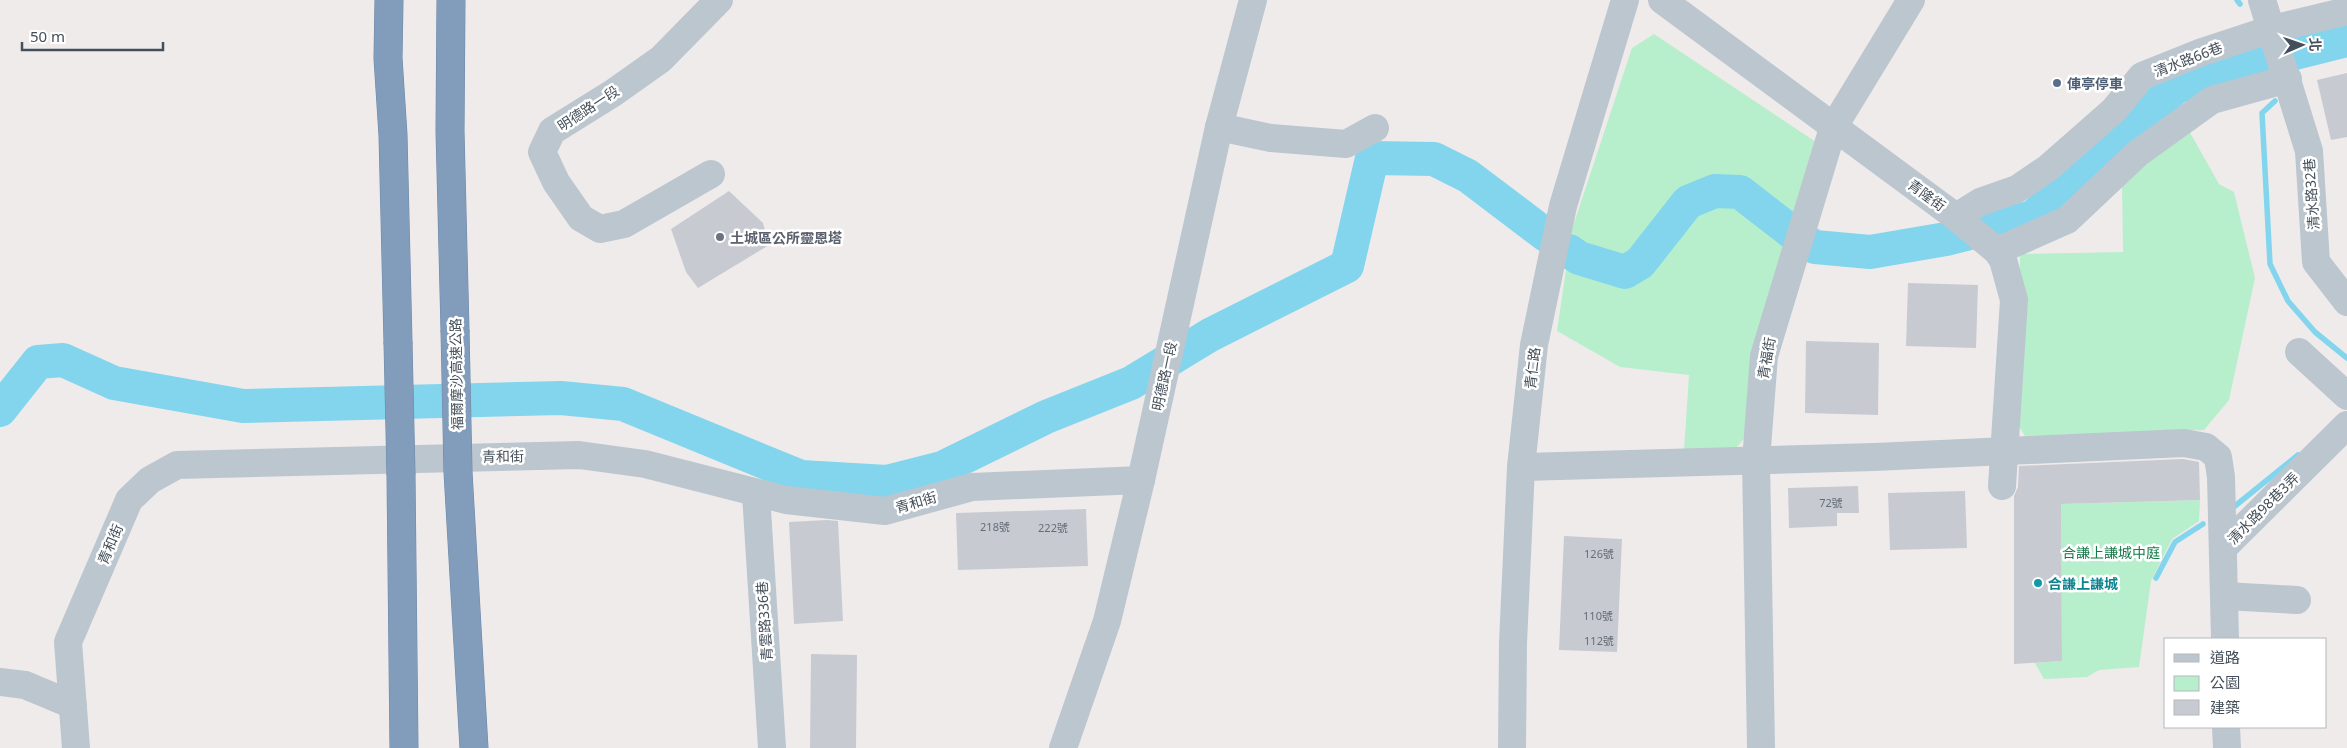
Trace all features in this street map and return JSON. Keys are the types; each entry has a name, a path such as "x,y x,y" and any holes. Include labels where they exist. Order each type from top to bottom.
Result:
{"highway":[{"path":"389,0 388,58 393,135 401,475 404,748"},
{"name":"福爾摩沙高速公路","path":"451,0 450,131 458,472 474,748"}],"street":[{"name":"明德路一段","path":"712,174 624,224 600,229 580,218 556,182 542,152 552,131 613,93 661,59 719,0"},
{"name":"明德路一段","path":"1063,748 1107,621 1141,480 1219,127 1252,0"},
{"name":"青仁路","path":"1512,748 1513,643 1521,467 1534,345 1563,206 1625,0"},
{"name":"青隆街","path":"1662,0 1833,128 1957,217 1996,251 2003,260 2014,300 2002,486"},
{"name":"青福街","path":"1761,748 1756,462 1764,356 1833,128 1911,0"},
{"path":"2262,0 2272,29"},
{"name":"清水路66巷","path":"1957,217 1980,202 2016,189 2048,168 2114,110 2142,76 2202,52 2272,29 2347,11"},
{"name":"清水路32巷","path":"2272,29 2308,151 2316,262 2347,302"},
{"path":"1996,251 2067,220 2137,154 2212,100 2288,79"},
{"path":"1219,127 1271,138 1346,144 1375,128"},
{"path":"2299,352 2347,396"},
{"name":"清水路98巷3弄","path":"2224,638 2224,548 2347,425"},
{"path":"1521,467 1756,462 2184,443 2206,447 2218,457 2224,548"},
{"name":"青和街","path":"76,748 68,642 129,500 150,480 177,465 579,455 646,464 756,494 786,500 885,511 972,487 1141,480"},
{"name":"青雲路336巷","path":"756,494 772,748"},
{"path":"2225,596 2297,600"},
{"path":"0,682 25,686 73,706"},
{"path":"2226,728 2227,748"}],"green space":[{"path":"1654,34 1816,142 1751,431 1733,451 1684,450 1689,375 1620,367 1557,331 1572,229 1632,48"},
{"path":"2188,129 2219,184 2234,192 2255,278 2229,400 2204,430 2025,436 2018,425 2020,254 2123,252 2122,184"},
{"name":"合謙上謙城中庭","path":"2200,500 2199,521 2172,539 2151,581 2139,667 2099,670 2087,677 2044,679 2035,663 2062,661 2061,504"}],"building":[{"path":"2347,73 2347,137 2331,140 2317,80"},
{"name":"土城區公所靈恩塔","path":"729,191 763,223 769,245 698,288 686,272 671,229"},
{"path":"1908,283 1978,285 1976,348 1906,346"},
{"path":"1806,341 1879,343 1878,415 1805,413"},
{"name":"合謙上謙城","path":"2183,459 2199,462 2200,500 2061,504 2062,661 2014,664 2014,496 2018,487 2019,466"},
{"path":"1858,486 1859,513 1837,513 1837,526 1789,528 1788,488"},
{"path":"1965,491 1967,548 1890,550 1888,493"},
{"path":"1086,509 1088,566 958,570 956,513"},
{"path":"838,521 843,621 794,624 789,522"},
{"path":"1564,536 1622,539 1617,652 1559,650"},
{"path":"811,654 857,655 856,748 810,748"}],"waterway":[{"path":"2237,0 2240,4"},
{"path":"1569,251 1579,258 1625,272 1640,263 1688,202 1715,191 1740,192 1798,237 1815,247 1870,252 1946,239 2033,217 2176,87 2247,65 2347,40"},
{"path":"2275,101 2262,113 2270,264 2288,301 2315,332 2347,358"},
{"path":"0,410 38,362 63,360 114,383 243,406 561,398 623,404 801,477 887,482 942,468 1046,417 1131,383 1210,335 1347,266 1372,158 1434,159 1468,176 1546,235"},
{"path":"2235,506 2298,455"},
{"path":"2156,578 2175,542 2203,524"}],"place":[{"name":"俥亭停車","path":"2057,83"},
{"name":"土城區公所靈恩塔","path":"720,237"},
{"name":"合謙上謙城","path":"2038,583"}]}
